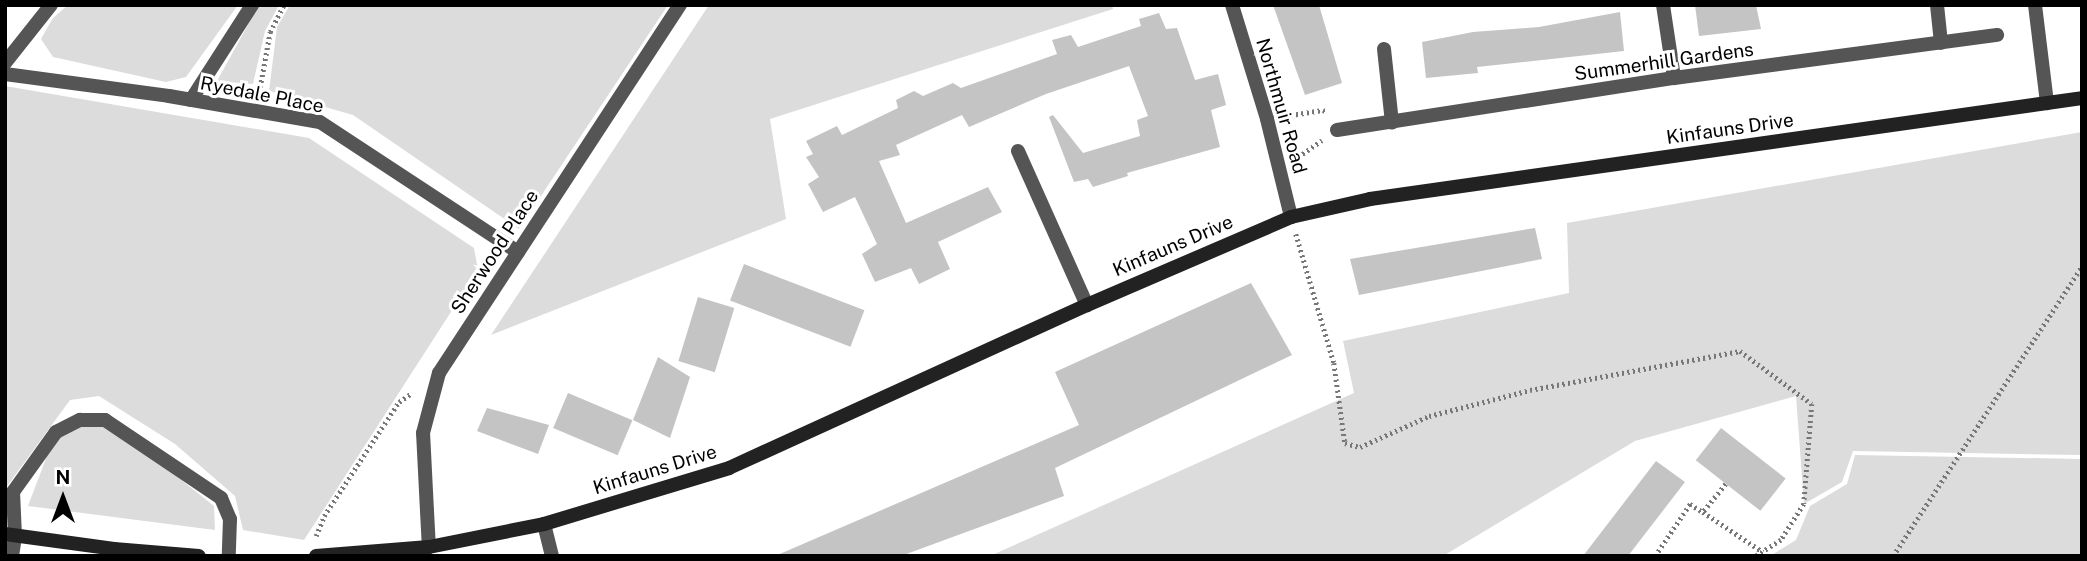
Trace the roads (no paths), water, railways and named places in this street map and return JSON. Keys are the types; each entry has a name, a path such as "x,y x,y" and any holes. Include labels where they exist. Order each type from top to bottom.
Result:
{"street":[{"path":"5,63 51,5"},
{"path":"191,100 252,5"},
{"name":"Sherwood Place","path":"429,547 423,433 439,373 680,5"},
{"name":"Northmuir Road","path":"1232,5 1267,119 1291,217"},
{"path":"1663,5 1674,78"},
{"path":"1937,5 1941,43"},
{"path":"2035,5 2047,103"},
{"name":"Summerhill Gardens","path":"1337,130 1674,78 1997,36"},
{"path":"1384,49 1392,123"},
{"name":"Ryedale Place","path":"5,74 191,100 320,122 518,252"},
{"name":"Kinfauns Drive","path":"314,551 429,547 544,524 729,468 1087,305 1291,217 1384,197 2082,98"},
{"path":"1018,151 1087,305"},
{"path":"12,556 10,535 13,492 56,432 80,420 105,420 221,498 230,519 229,556"},
{"path":"544,524 552,556"},
{"path":"10,535 114,550 199,556"}]}
